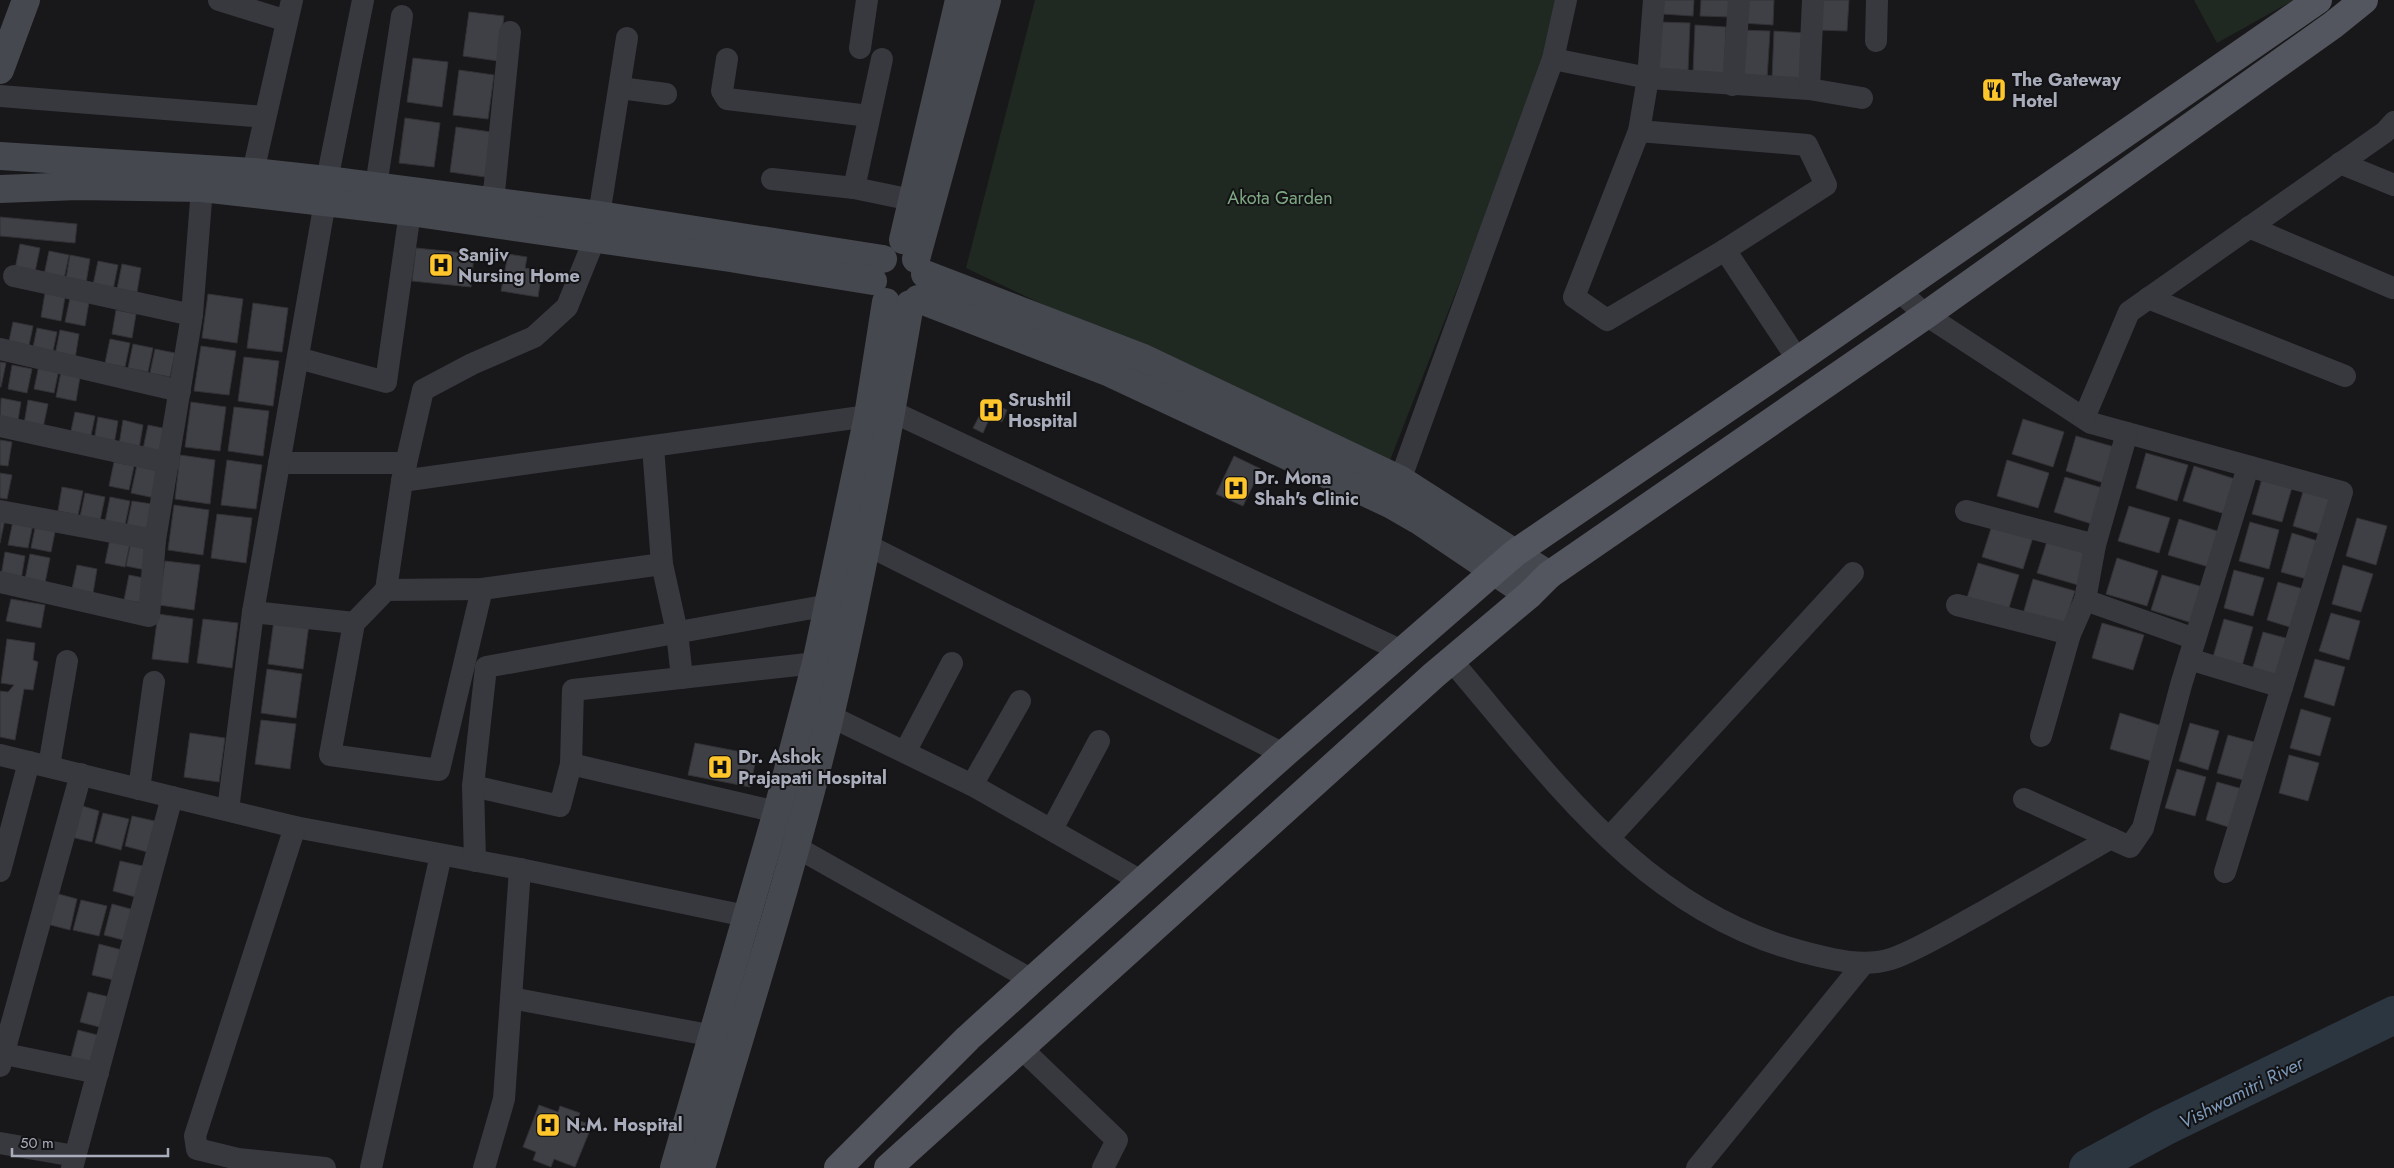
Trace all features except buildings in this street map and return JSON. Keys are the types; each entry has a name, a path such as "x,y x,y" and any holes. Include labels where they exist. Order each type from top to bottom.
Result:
{"main road":[{"path":"838,1168 968,1038 1284,754 1515,553 1899,291 2318,0"},
{"path":"888,1168 1451,660 1529,595 1549,575 1926,315 2333,25 2364,0"}],"street":[{"path":"0,70 6,37 26,0"},
{"path":"219,0 290,11 253,172"},
{"path":"228,810 253,612 326,191 363,0"},
{"path":"860,48 867,0"},
{"path":"701,1168 796,847 830,716 867,545 879,414 912,200 959,0"},
{"path":"901,279 987,0"},
{"path":"1396,493 1553,59 1566,0"},
{"path":"1639,131 1807,145 1826,185 1725,250 1606,320 1574,297 1639,131 1648,78 1654,0"},
{"path":"1733,85 1739,0"},
{"path":"1809,89 1813,0"},
{"path":"1876,41 1877,0"},
{"path":"376,186 402,16"},
{"path":"493,202 510,32"},
{"path":"482,588 439,770 330,754 354,623 386,590 404,472 422,390 472,364 534,337 567,306 597,226 627,38"},
{"path":"727,59 722,91 727,99 869,116"},
{"path":"854,188 882,59"},
{"path":"1553,59 1648,78 1809,89 1862,98"},
{"path":"620,88 666,94"},
{"path":"0,96 265,117"},
{"path":"2084,418 2129,312 2385,132 2394,122"},
{"path":"0,156 253,172 410,212 597,226"},
{"path":"2340,163 2394,185"},
{"path":"772,179 854,188 912,200"},
{"path":"0,189 78,186 326,191 376,186 493,202 597,226 901,279 1141,357 1191,380 1396,493 1515,553 1549,575"},
{"path":"0,582 149,616 155,540 192,315 202,188"},
{"path":"298,358 386,382 410,212"},
{"path":"2249,228 2392,288"},
{"path":"1725,250 1798,360"},
{"path":"14,276 192,315"},
{"path":"901,279 1178,405 1396,493 1494,571 1529,595"},
{"path":"1899,291 1926,315 2091,423 2342,492 2225,872"},
{"path":"2148,298 2345,376"},
{"path":"0,349 180,391"},
{"path":"1178,405 1191,380"},
{"path":"674,1168 714,1036 746,916 778,812 879,414"},
{"path":"279,463 404,472 653,447 879,414 1402,651"},
{"path":"0,426 169,463"},
{"path":"2041,736 2070,634 2085,600 2095,545 2127,433"},
{"path":"653,447 662,564 677,632 682,678"},
{"path":"2024,799 2130,847 2143,828 2192,649 2248,467"},
{"path":"1966,511 2095,545"},
{"path":"0,512 155,540"},
{"path":"867,545 1284,754"},
{"path":"386,590 482,588 662,564"},
{"path":"1609,838 1853,573"},
{"path":"2085,600 2192,649 2282,687"},
{"path":"475,861 473,786 486,666 829,605"},
{"path":"1957,605 2070,634"},
{"path":"253,612 354,623"},
{"path":"1451,660 1582,814 1656,881 1708,914 1777,945 1836,961 1864,963 1890,959 1950,930 2111,838"},
{"path":"0,871 39,764 67,661"},
{"path":"473,786 560,806 571,764 572,690 816,663"},
{"path":"905,752 952,663"},
{"path":"139,789 154,682"},
{"path":"972,785 1020,701"},
{"path":"830,716 972,785 1143,882"},
{"path":"1052,829 1099,741"},
{"path":"0,754 295,827 746,916"},
{"path":"571,764 778,812"},
{"path":"81,774 1,1058 98,1073"},
{"path":"0,1143 74,1162 172,797"},
{"path":"295,827 195,1136 197,1149 238,1159 325,1168"},
{"path":"796,847 1032,980"},
{"path":"370,1168 441,855"},
{"path":"484,1168 504,1099 520,870"},
{"path":"1698,1168 1864,963"},
{"path":"511,998 714,1036"},
{"path":"1021,1048 1117,1140 1103,1168"}],"green space":[{"name":"Akota Garden","path":"1035,0 1557,0 1550,39 1493,197 1387,468 966,268"},
{"path":"2194,0 2294,0 2217,43"}],"waterway":[{"name":"Vishwamitri River","path":"2088,1168 2164,1127 2394,1015"}],"place":[{"name":"The Gateway Hotel","path":"1994,90"},
{"name":"Sanjiv Nursing Home","path":"441,265"},
{"name":"Srushtil Hospital","path":"991,410"},
{"name":"Dr. Mona Shah's Clinic","path":"1236,488"},
{"name":"Dr. Ashok Prajapati Hospital","path":"720,767"},
{"name":"N.M. Hospital","path":"548,1125"}]}
